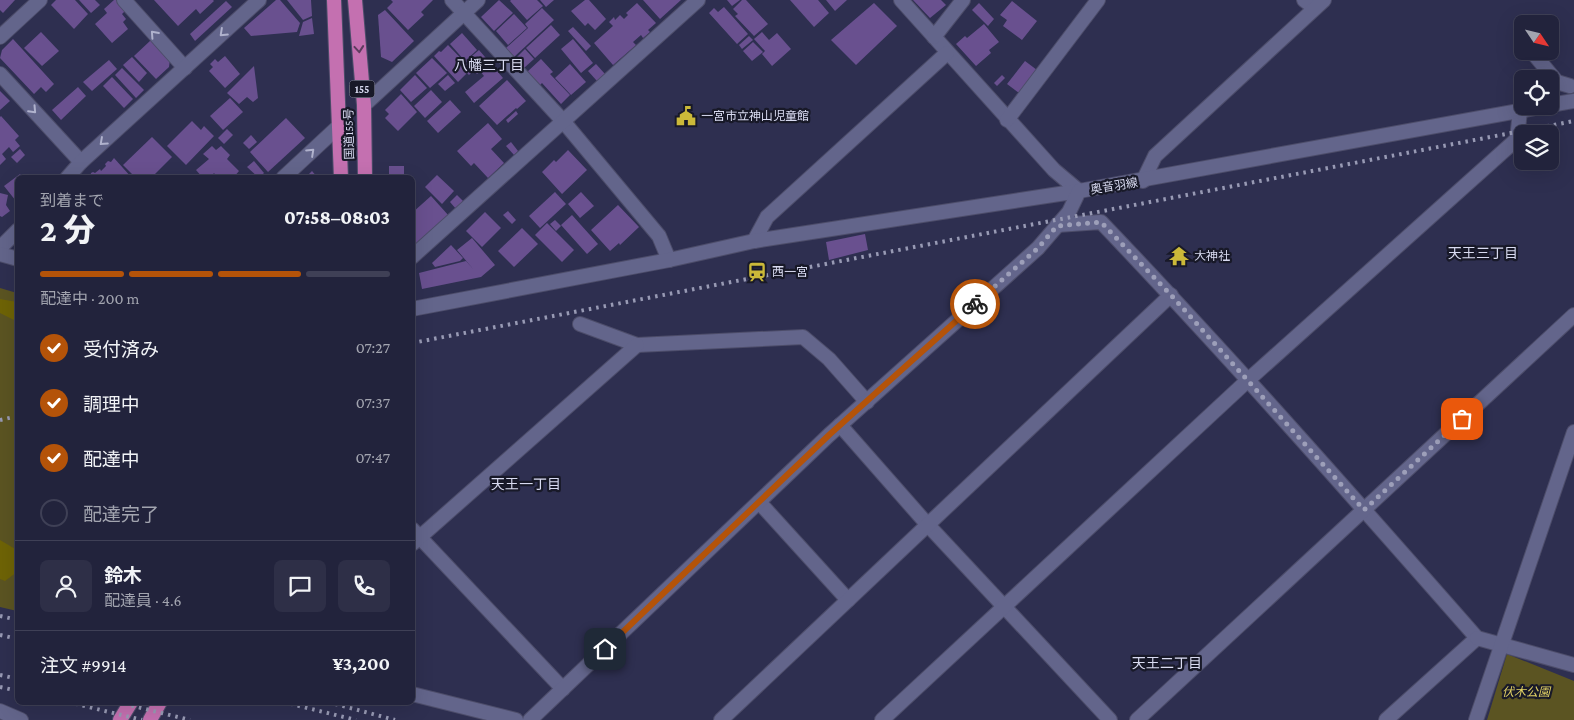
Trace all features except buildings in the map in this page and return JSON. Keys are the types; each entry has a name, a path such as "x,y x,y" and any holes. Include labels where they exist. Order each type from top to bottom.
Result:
{"highway":[{"name":"国道155号","path":"334,0 340,175"},
{"name":"国道155号","path":"355,0 364,104 365,175"},
{"path":"120,720 129,705"},
{"path":"150,720 158,705"}],"street":[{"path":"0,37 40,0"},
{"path":"124,0 185,68"},
{"path":"70,175 81,162 259,0"},
{"path":"452,0 563,121 659,236 669,260"},
{"path":"364,104 478,0"},
{"path":"415,254 698,0"},
{"path":"901,0 1007,120 1054,170 1079,191"},
{"path":"934,37 963,0"},
{"path":"1007,120 1098,0"},
{"path":"1143,181 1155,156 1314,3"},
{"path":"754,241 767,217 948,53"},
{"path":"1539,60 1557,82 1572,84 1572,101 1559,104"},
{"path":"0,74 81,162"},
{"name":"奥音羽線","path":"530,720 840,425 1038,248 1068,212 1079,191 1143,181 1514,112"},
{"path":"882,720 1247,381 1517,139 1520,115"},
{"path":"287,175 339,126"},
{"path":"415,308 669,260 754,241 1079,191"},
{"path":"1057,226 1101,222 1171,295 1477,638 1574,664"},
{"path":"0,248 15,233"},
{"path":"0,254 15,258"},
{"path":"721,720 1171,295"},
{"path":"1137,720 1574,315"},
{"path":"580,324 637,345 803,337 829,359 867,402"},
{"path":"562,689 415,536 637,345"},
{"path":"840,425 927,524 1110,720"},
{"path":"1476,720 1500,644 1574,432"},
{"path":"759,502 848,600"},
{"path":"1386,720 1477,638"},
{"path":"415,695 516,720"},
{"path":"0,711 21,720"}],"green space":[{"path":"0,288 15,292 15,611 0,607"},
{"name":"伏木公園","path":"1507,654 1574,681 1574,720 1487,720"}],"shaded area":[{"path":"0,299 15,302 14,320 0,313"},
{"path":"0,540 15,549 15,574 5,581 0,579"}],"railway":[{"path":"415,342 1574,121"},
{"path":"0,420 15,417"},
{"path":"0,616 15,619"},
{"path":"0,635 15,638"},
{"path":"0,675 15,678"},
{"path":"0,687 15,690"},
{"path":"80,705 142,720"},
{"path":"129,705 190,720"},
{"path":"295,705 356,720"},
{"path":"339,705 395,720"}],"way so far":[{"path":"975,304 1038,248 1057,226 1101,222 1171,295 1364,510 1462,419"}],"place":[{"name":"一宮市立神山児童館","path":"686,116"},
{"name":"大神社","path":"1179,256"},
{"name":"西一宮","path":"757,272"}],"district":[{"name":"八幡三丁目","path":"489,65"},
{"name":"天王三丁目","path":"1483,253"},
{"name":"天王一丁目","path":"526,484"},
{"name":"天王二丁目","path":"1167,663"}],"route":[{"path":"605,649 829,435 975,304"}]}
